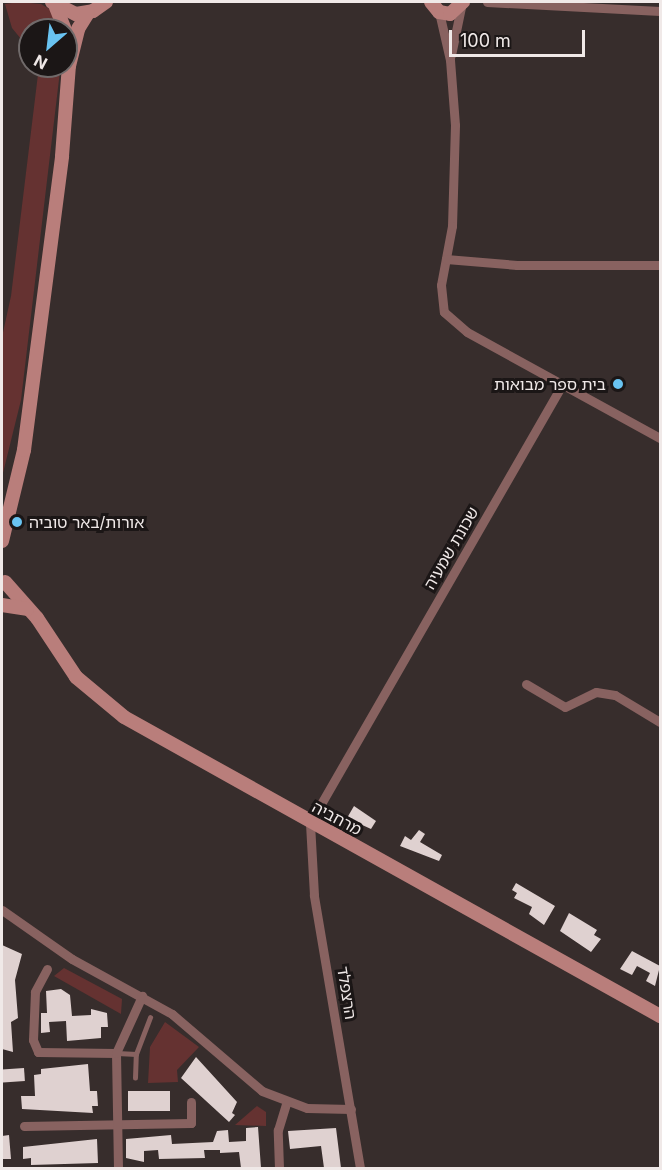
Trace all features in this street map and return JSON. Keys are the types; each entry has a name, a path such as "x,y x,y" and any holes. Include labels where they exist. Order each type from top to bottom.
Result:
{"street":[{"path":"78,29 88,13 105,2"},
{"path":"487,2 660,11"},
{"path":"54,3 70,13 88,13"},
{"path":"54,3 60,18"},
{"path":"431,5 450,14 462,4"},
{"path":"462,4 450,60 454,183 452,226 440,299 450,320 660,438"},
{"path":"431,5 450,60"},
{"path":"2,541 24,450 62,156 68,78"},
{"path":"446,259 516,265 660,265"},
{"name":"שכונת שמעיה","path":"310,823 562,384"},
{"path":"2,522 12,498"},
{"path":"3,577 2,604 32,611"},
{"name":"מרחביה","path":"3,577 32,611 76,677 124,717 310,823 660,1016"},
{"path":"526,684 565,707 596,692 615,695 660,722"},
{"name":"הרצפלד","path":"310,823 314,894 360,1168"},
{"path":"2,910 72,959 142,996 206,1039 262,1091 286,1103 320,1110 351,1109"},
{"path":"47,969 35,992 33,1040 38,1052 116,1053"},
{"path":"118,1168 116,1053 142,996"},
{"path":"24,1126 191,1123 191,1102"},
{"path":"279,1168 278,1130 286,1103"}],"lane":[{"path":"135,1078 136,1054 150,1018"},
{"path":"116,1053 136,1054"}],"shaded area":[{"path":"19,2 41,4 51,10 53,18 18,18 18,35 12,28 5,4"},
{"path":"38,78 59,78 21,400 2,477 2,337 11,296"},
{"path":"64,968 122,999 121,1014 54,976"},
{"path":"165,1022 199,1047 177,1070 178,1082 148,1083 150,1047"},
{"path":"257,1106 266,1112 266,1126 235,1125"}],"building":[{"path":"354,806 376,821 371,829 347,818"},
{"path":"419,830 425,834 420,842 442,855 439,861 400,846 405,836 411,840"},
{"path":"516,883 555,906 544,925 529,914 532,907 514,898 517,893 512,890"},
{"path":"569,913 597,930 594,935 601,939 591,952 560,931"},
{"path":"2,945 22,954 15,980 18,1018 11,1022 13,1052 2,1049"},
{"path":"632,951 660,966 655,986 646,981 650,973 637,966 632,975 620,969"},
{"path":"61,989 70,995 72,1016 91,1015 91,1009 107,1013 108,1027 101,1027 101,1038 67,1041 66,1021 49,1022 50,1032 41,1033 41,1013 47,1013 46,991"},
{"path":"196,1057 237,1102 232,1113 235,1115 229,1122 181,1078"},
{"path":"88,1064 90,1091 97,1091 98,1106 92,1106 93,1113 22,1109 21,1096 35,1096 34,1075 41,1074 41,1069"},
{"path":"24,1068 25,1081 3,1083 2,1070"},
{"path":"128,1091 170,1091 170,1111 128,1111"},
{"path":"258,1127 261,1168 241,1168 239,1152 220,1153 220,1150 204,1150 205,1158 159,1159 158,1150 144,1151 144,1162 126,1158 126,1139 171,1135 172,1144 213,1142 217,1131 228,1130 229,1142 246,1141 246,1128"},
{"path":"336,1128 341,1168 324,1168 321,1146 290,1149 288,1131"},
{"path":"9,1135 11,1159 2,1159 2,1136"},
{"path":"97,1139 98,1163 31,1165 31,1158 23,1159 23,1147"}],"place":[{"name":"בית ספר מבואות","path":"618,384"},
{"name":"אורות/באר טוביה","path":"17,522"}]}
